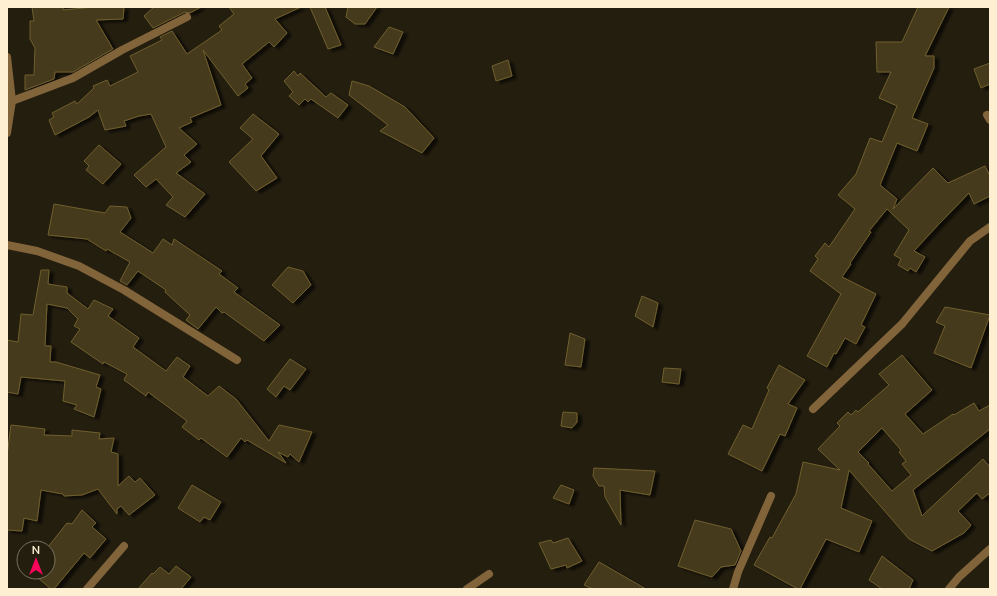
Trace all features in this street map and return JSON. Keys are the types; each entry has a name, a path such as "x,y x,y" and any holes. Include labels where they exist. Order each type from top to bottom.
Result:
{"street":[{"path":"12,100 74,78 122,50 187,17"},
{"path":"7,57 12,100 7,133"},
{"path":"813,409 902,324 970,241 990,227"},
{"path":"7,245 37,251 79,266 124,290 237,360"},
{"path":"733,589 738,572 772,496"},
{"path":"87,589 124,546"},
{"path":"949,589 959,577 990,549"},
{"path":"467,589 489,574"}],"building":[{"path":"32,7 63,7 63,10 94,7 124,7 123,19 96,20 113,49 73,72 55,72 54,79 25,90 25,75 34,75 35,48 30,39 30,21 34,21"},
{"path":"154,7 201,7 190,13 185,12 153,28 144,16"},
{"path":"229,7 301,7 275,19 287,33 274,47 269,42 242,64 252,78 245,84 248,88 238,96 203,50 221,105 190,118 192,122 179,128 197,144 184,155 191,162 176,173 205,194 185,217 166,205 173,197 156,179 146,187 134,175 166,147 151,114 124,121 126,126 105,130 98,110 89,117 55,135 49,120 54,117 52,113 75,101 77,104 94,88 93,86 107,80 110,86 138,72 130,56 162,40 160,37 172,31 187,54 222,30 219,26 234,14"},
{"path":"310,7 325,7 341,45 328,49"},
{"path":"348,7 377,7 365,24 355,24 346,17"},
{"path":"918,7 949,7 925,56 934,56 934,68 912,118 928,124 917,151 897,143 880,185 897,199 893,209 933,168 948,183 985,166 990,176 990,196 974,204 969,193 914,251 925,257 916,272 910,268 908,271 898,265 901,259 894,255 909,230 887,209 869,231 871,232 842,277 876,294 861,325 865,327 856,344 845,338 836,354 834,353 827,367 807,356 841,294 810,271 818,259 815,256 825,243 829,247 855,209 838,195 856,174 870,138 882,142 897,106 879,98 891,72 877,72 876,42 902,42"},
{"path":"389,27 403,32 393,54 374,47"},
{"path":"508,60 512,76 496,81 492,66"},
{"path":"990,63 990,84 981,88 974,69"},
{"path":"294,71 298,76 300,73 326,97 331,93 348,105 338,118 311,99 308,102 305,99 299,105 289,96 293,92 284,81"},
{"path":"352,81 369,86 405,107 434,138 422,153 380,131 388,125 349,95"},
{"path":"253,114 279,134 261,156 277,178 256,191 229,162 253,139 240,128"},
{"path":"99,145 121,164 103,184 86,170 89,166 84,161"},
{"path":"54,204 105,213 110,206 127,207 131,218 120,232 153,253 163,239 172,245 174,239 222,271 219,274 238,288 234,292 280,325 264,341 224,312 222,313 216,307 198,329 186,320 190,315 165,292 166,290 138,271 127,285 120,281 130,262 107,249 106,251 87,239 48,235"},
{"path":"288,267 303,271 311,285 293,303 272,285"},
{"path":"41,270 49,270 48,284 67,287 67,293 88,309 94,300 113,309 108,316 139,338 133,347 166,371 177,357 190,366 183,377 208,396 219,386 236,399 269,441 279,425 312,432 299,462 290,454 288,457 278,452 286,463 247,440 245,442 241,438 227,457 201,438 199,440 182,427 187,421 148,392 146,396 124,380 127,374 104,362 103,364 71,342 80,329 74,326 78,319 67,308 47,304 45,346 51,346 50,362 56,362 100,375 96,387 101,389 94,417 74,409 77,405 63,401 65,381 21,377 18,394 7,392 7,340 18,342 21,314 33,315"},
{"path":"642,296 658,303 653,327 635,316"},
{"path":"945,307 990,315 971,368 934,353 945,326 936,322"},
{"path":"570,333 585,339 581,367 565,365"},
{"path":"902,355 932,390 905,414 923,434 953,414 954,415 974,403 979,411 990,405 990,429 913,490 922,516 983,459 990,467 990,493 982,499 977,493 958,511 971,525 964,533 932,551 909,539 849,470 841,508 872,521 859,552 826,539 800,589 798,589 754,565 770,537 772,538 796,494 803,462 840,470 818,449 840,426 837,423 848,412 851,415 856,410 858,412 889,385 879,374","holes":["882,428 901,450 899,452 906,461 902,464 911,475 892,491 858,452"]},
{"path":"290,359 306,369 290,390 284,386 276,397 267,389"},
{"path":"779,365 805,380 788,404 797,408 785,436 780,434 762,471 728,454 743,425 752,429 769,390 767,388"},
{"path":"664,368 681,369 679,384 662,382"},
{"path":"563,412 577,413 577,422 572,428 561,426"},
{"path":"11,425 45,429 44,435 72,436 72,430 100,433 99,439 114,438 111,452 118,454 118,486 129,476 135,482 140,478 155,495 129,515 121,506 117,509 117,514 98,489 82,495 64,496 63,494 41,490 37,521 24,518 22,531 7,530 7,456"},
{"path":"594,468 655,471 650,495 620,490 621,525 605,497 604,486 599,486 593,476"},
{"path":"192,485 221,502 210,520 204,517 200,522 178,508"},
{"path":"561,485 574,490 569,504 553,498"},
{"path":"82,510 96,523 92,527 106,539 90,558 84,553 54,589 51,589 40,580 56,580 56,540 54,540 67,523 72,524"},
{"path":"695,520 731,529 741,551 735,565 721,567 712,577 678,566"},
{"path":"568,538 582,561 567,568 566,565 551,569 539,543 551,540 553,543"},
{"path":"882,556 913,580 909,589 882,589 869,580"},
{"path":"599,562 646,589 593,589 584,585"},
{"path":"176,566 191,577 181,589 138,589 152,573 153,574 160,567 169,574"}]}
